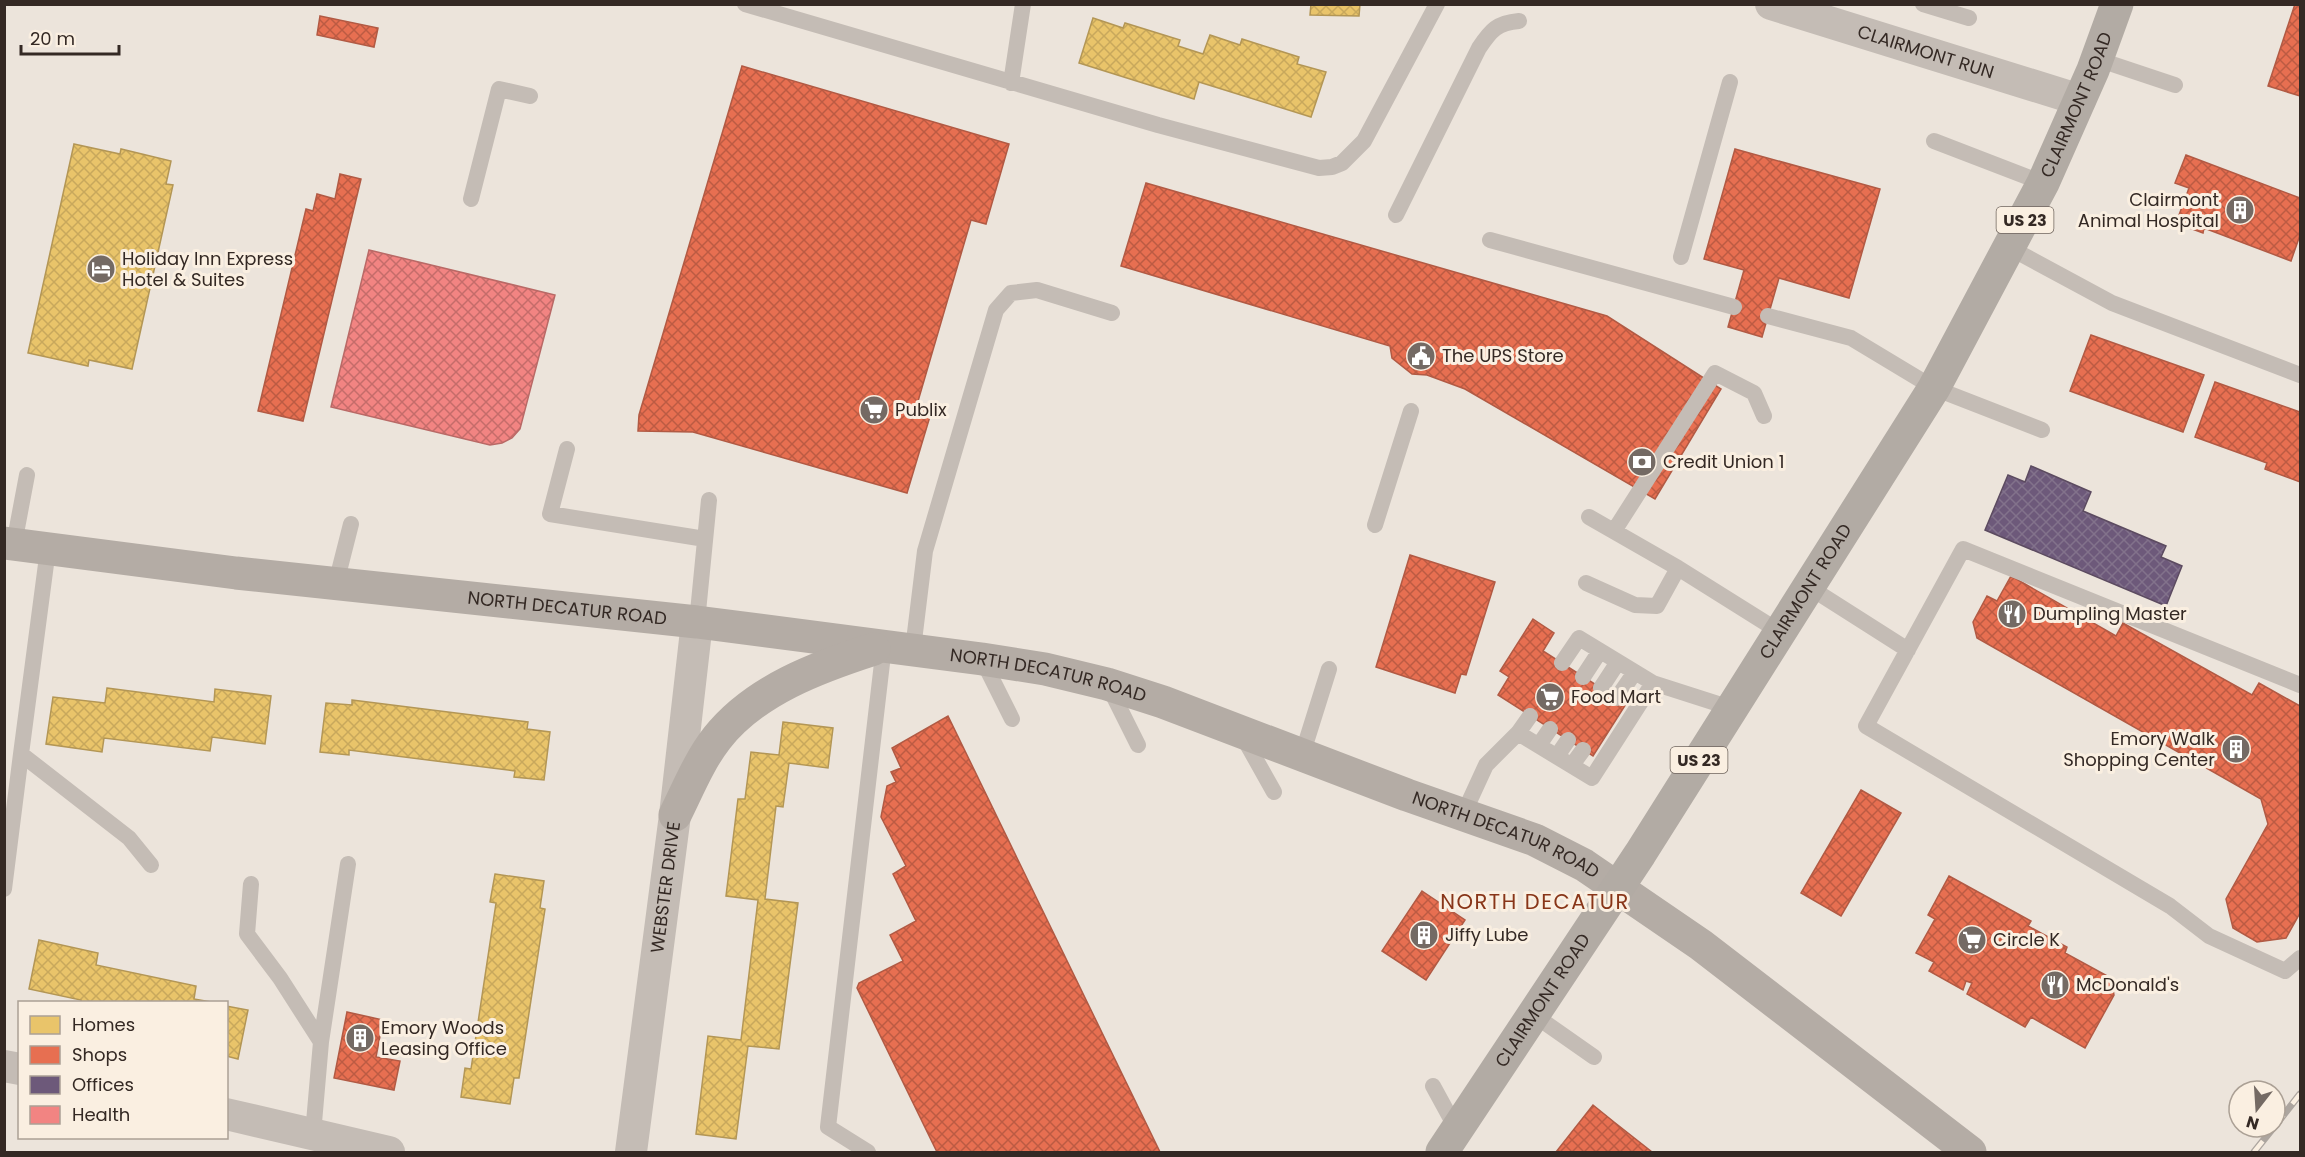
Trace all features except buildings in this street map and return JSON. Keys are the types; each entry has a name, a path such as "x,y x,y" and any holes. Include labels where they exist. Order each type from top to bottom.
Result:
{"main road":[{"name":"CLAIRMONT ROAD","path":"1450,1141 1640,854 1934,388 2043,183 2097,59 2117,4"},
{"name":"NORTH DECATUR ROAD","path":"9,544 899,647 1045,669 1107,684 1240,730 1543,844 1578,861 1701,945 1970,1152"},
{"path":"675,815 705,756 718,737 745,711 775,689 818,667 899,647"}],"street":[{"name":"CLAIRMONT RUN","path":"1771,4 2080,100"},
{"name":"WEBSTER DRIVE","path":"631,1152 675,815 697,622"},
{"path":"228,1114 389,1152"}],"lane":[{"path":"745,4 1011,83 1319,168 1332,167 1353,153 1364,141 1437,4"},
{"path":"1011,83 1023,4"},
{"path":"1923,4 1969,18"},
{"path":"1396,214 1479,48 1490,31 1506,22 1519,21"},
{"path":"2097,59 2175,85"},
{"path":"1681,257 1730,82"},
{"path":"471,199 499,89 530,96"},
{"path":"1934,141 2043,183"},
{"path":"1490,240 1734,307"},
{"path":"2010,248 2112,303 2301,375"},
{"path":"868,1152 828,1127 899,647 978,365 996,310 1011,293 1037,290 1112,314"},
{"path":"1768,316 1851,338 1934,388 2042,430"},
{"path":"1614,531 1715,373 1754,393 1764,416"},
{"path":"1375,525 1411,411"},
{"path":"567,449 550,514 705,539"},
{"path":"9,544 27,475"},
{"path":"697,622 709,500"},
{"path":"1589,517 1678,568 1780,632"},
{"path":"336,583 351,524"},
{"path":"4,889 48,549"},
{"path":"2301,685 1963,549 1866,726 2170,906 2209,936 2285,971 2301,958"},
{"path":"1586,583 1635,605 1657,606 1678,568"},
{"path":"1809,587 1908,650"},
{"path":"1562,663 1579,638 1653,683 1731,708"},
{"path":"1583,676 1600,651"},
{"path":"982,659 1012,719"},
{"path":"1601,688 1618,662"},
{"path":"1302,755 1329,669"},
{"path":"1617,698 1635,672"},
{"path":"1518,733 1592,778 1653,683"},
{"path":"1107,684 1138,745"},
{"path":"1463,815 1486,765 1518,733 1530,716"},
{"path":"1539,745 1550,729"},
{"path":"1240,730 1274,792"},
{"path":"1557,756 1568,740"},
{"path":"1572,765 1583,750"},
{"path":"21,754 129,838 151,865"},
{"path":"313,1134 321,1042 348,864"},
{"path":"251,884 247,934 280,978 321,1042"},
{"path":"1534,1015 1594,1057"},
{"path":"1433,1086 1450,1141"}],"railway":[{"path":"2287,1111 2300,1094"},
{"path":"2254,1152 2264,1139"}],"place":[{"name":"Clairmont Animal Hospital","path":"2240,210"},
{"name":"Holiday Inn Express Hotel & Suites","path":"101,269"},
{"name":"The UPS Store","path":"1421,356"},
{"name":"Publix","path":"874,410"},
{"name":"Credit Union 1","path":"1642,462"},
{"name":"Dumpling Master","path":"2012,614"},
{"name":"Food Mart","path":"1550,697"},
{"name":"Emory Walk Shopping Center","path":"2236,749"},
{"name":"Jiffy Lube","path":"1424,935"},
{"name":"Circle K","path":"1972,940"},
{"name":"McDonald's","path":"2055,985"},
{"name":"Emory Woods Leasing Office","path":"360,1038"}],"district":[{"name":"NORTH DECATUR","path":"1535,902"}]}
